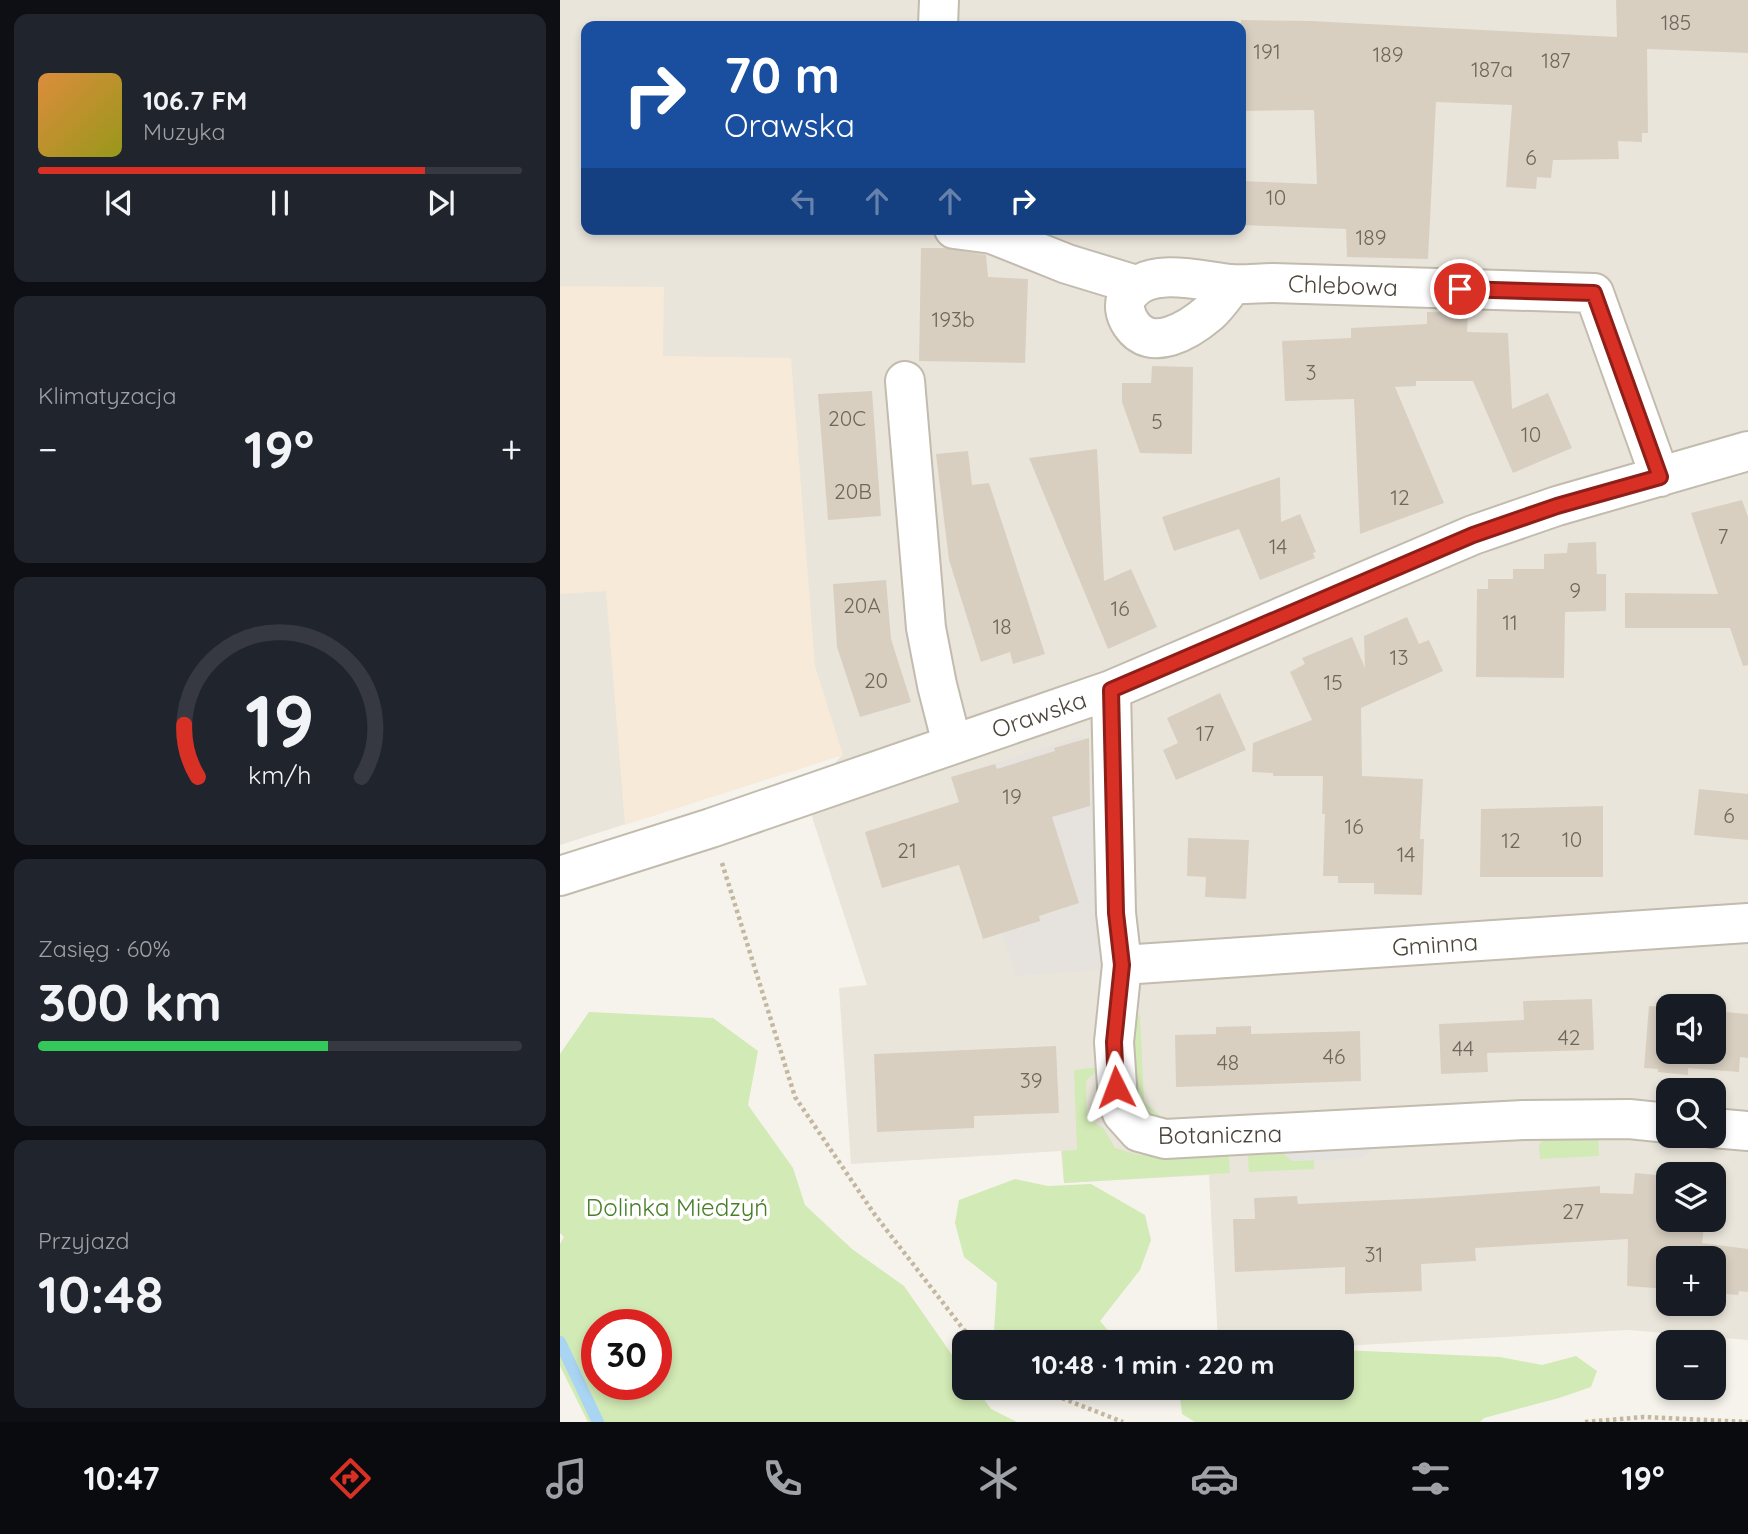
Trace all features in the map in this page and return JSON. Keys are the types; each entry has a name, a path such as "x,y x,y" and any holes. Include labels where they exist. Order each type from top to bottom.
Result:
{"street":[{"path":"938,21 939,0"},
{"path":"994,235 1067,264 1136,285 1126,297 1125,310 1130,324 1140,334 1153,339 1169,337 1190,328 1211,311 1233,284"},
{"name":"Chlebowa","path":"1136,285 1151,279 1181,278 1233,284 1594,293 1660,477"},
{"path":"905,381 926,628 952,744"},
{"name":"Orawska","path":"560,876 711,828 1111,690 1473,535 1557,506 1748,450"},
{"name":"Botaniczna","path":"1111,690 1116,913 1122,965 1114,1042 1118,1100 1122,1113 1139,1132 1179,1139 1523,1120 1629,1119 1656,1122"},
{"name":"Gminna","path":"1122,965 1748,923"},
{"path":"1726,1129 1748,1131"}],"path":[{"path":"711,828 795,1097 875,1216 964,1330"},
{"path":"1067,1400 1123,1422"},
{"path":"1585,1422 1644,1417 1748,1422"}],"shaded area":[{"path":"560,0 1748,0 1748,1340 1726,1338 1726,1330 1656,1330 1656,1332 1628,1330 1354,1345 1354,1330 1217,1330 1209,1175 1064,1183 1061,1151 851,1164 839,988 867,985 813,820 808,794 842,755 560,845"},
{"path":"560,286 664,287 663,356 791,358 815,666 843,755 625,825 606,591 560,594"},
{"path":"1081,736 1089,742 1100,970 1016,976 951,777"},
{"path":"1371,1143 1372,1151 1362,1158 1292,1161 1279,1149"}],"green space":[{"name":"Dolinka Miedzyń","path":"589,1012 713,1018 758,1051 748,1105 793,1168 805,1205 852,1249 904,1286 952,1355 952,1400 985,1400 991,1409 1017,1422 588,1422 560,1366 560,1244 564,1237 560,1233 560,1054"},
{"path":"1140,1015 1144,1102 1163,1118 1149,1113 1136,1098 1130,1016"},
{"path":"1100,1067 1086,1081 1087,1117 1104,1129 1115,1148 1139,1155 1222,1150 1229,1158 1230,1173 1064,1183 1062,1151 1077,1150 1074,1070"},
{"path":"1549,1134 1598,1135 1599,1156 1540,1159 1539,1145"},
{"path":"1254,1149 1279,1149 1292,1161 1314,1160 1314,1169 1249,1172 1248,1157"},
{"path":"1015,1179 1048,1186 1091,1184 1145,1215 1151,1240 1140,1270 1100,1321 1108,1330 994,1330 997,1283 964,1257 955,1223 959,1200"},
{"path":"1354,1351 1500,1357 1542,1365 1576,1356 1597,1371 1591,1387 1484,1418 1480,1422 1195,1422 1182,1414 1180,1400 1354,1400"}],"building":[{"path":"1616,0 1748,0 1748,53 1647,49 1648,133 1642,133 1642,142 1618,141 1619,159 1553,160 1551,178 1537,177 1536,189 1506,187 1512,105 1436,102 1428,259 1347,257 1346,229 1246,225 1246,181 1317,184 1314,110 1246,111 1246,21 1241,20 1311,21 1617,37"},
{"path":"921,248 945,248 986,255 988,277 1028,279 1025,363 919,361"},
{"path":"1427,312 1468,313 1467,332 1508,333 1512,409 1548,393 1572,448 1513,473 1473,381 1416,381 1416,386 1395,387 1444,503 1360,534 1354,399 1285,401 1282,341 1351,338 1351,328 1427,324"},
{"path":"1152,366 1193,367 1192,454 1140,453 1122,402 1122,383 1151,383"},
{"path":"872,391 881,516 828,520 818,394"},
{"path":"1097,449 1104,581 1131,569 1157,627 1108,649 1029,458"},
{"path":"968,451 972,485 989,483 1045,654 1013,664 1010,652 981,662 949,560 936,454"},
{"path":"1280,477 1281,522 1300,514 1316,552 1313,553 1315,558 1260,580 1239,529 1174,551 1162,517"},
{"path":"1742,500 1748,517 1748,665 1743,666 1730,628 1625,628 1625,593 1718,594 1691,513"},
{"path":"1596,542 1597,574 1606,574 1606,611 1565,612 1564,678 1476,677 1477,589 1488,589 1488,579 1513,579 1513,569 1544,569 1544,554 1567,553 1568,543"},
{"path":"886,580 891,639 911,702 860,717 837,647 833,584"},
{"path":"1407,617 1419,644 1429,640 1443,671 1361,708 1362,776 1423,779 1420,839 1424,839 1422,895 1374,894 1374,883 1338,883 1338,876 1323,876 1323,776 1273,776 1273,773 1252,772 1253,743 1312,720 1290,672 1305,664 1302,658 1352,637 1365,668 1364,636"},
{"path":"1220,693 1246,750 1176,780 1163,750 1178,743 1167,718"},
{"path":"1089,738 1090,806 1052,817 1079,903 1039,916 1040,921 983,939 959,865 882,888 865,832 959,802 951,777 995,764 997,769"},
{"path":"1699,789 1748,794 1748,840 1694,835"},
{"path":"1603,806 1603,877 1480,877 1481,809"},
{"path":"1188,838 1249,840 1246,899 1205,897 1206,877 1187,876"},
{"path":"1592,999 1594,1050 1487,1053 1488,1072 1441,1074 1439,1024 1524,1020 1523,1001"},
{"path":"1649,1006 1656,1006 1656,1064 1726,1064 1726,1012 1748,1014 1748,1058 1740,1057 1739,1072 1688,1068 1688,1075 1644,1068"},
{"path":"1251,1026 1251,1034 1360,1031 1361,1081 1176,1087 1175,1035 1216,1034 1216,1027"},
{"path":"1056,1046 1059,1113 974,1116 974,1128 877,1132 874,1054"},
{"path":"1635,1173 1656,1175 1656,1232 1703,1232 1702,1243 1725,1246 1656,1246 1656,1288 1627,1286 1628,1239 1475,1248 1476,1261 1421,1264 1422,1291 1345,1294 1345,1267 1235,1272 1233,1219 1255,1219 1254,1198 1297,1196 1298,1204 1600,1186 1600,1193 1633,1194"},
{"path":"1726,1246 1748,1249 1748,1292 1739,1291 1738,1295 1726,1294"}],"waterway":[{"path":"560,1342 598,1422"}],"route":[{"path":"1116,1087 1114,1042 1122,965 1116,913 1111,690 1473,535 1557,506 1660,477 1594,293 1460,289"}]}
